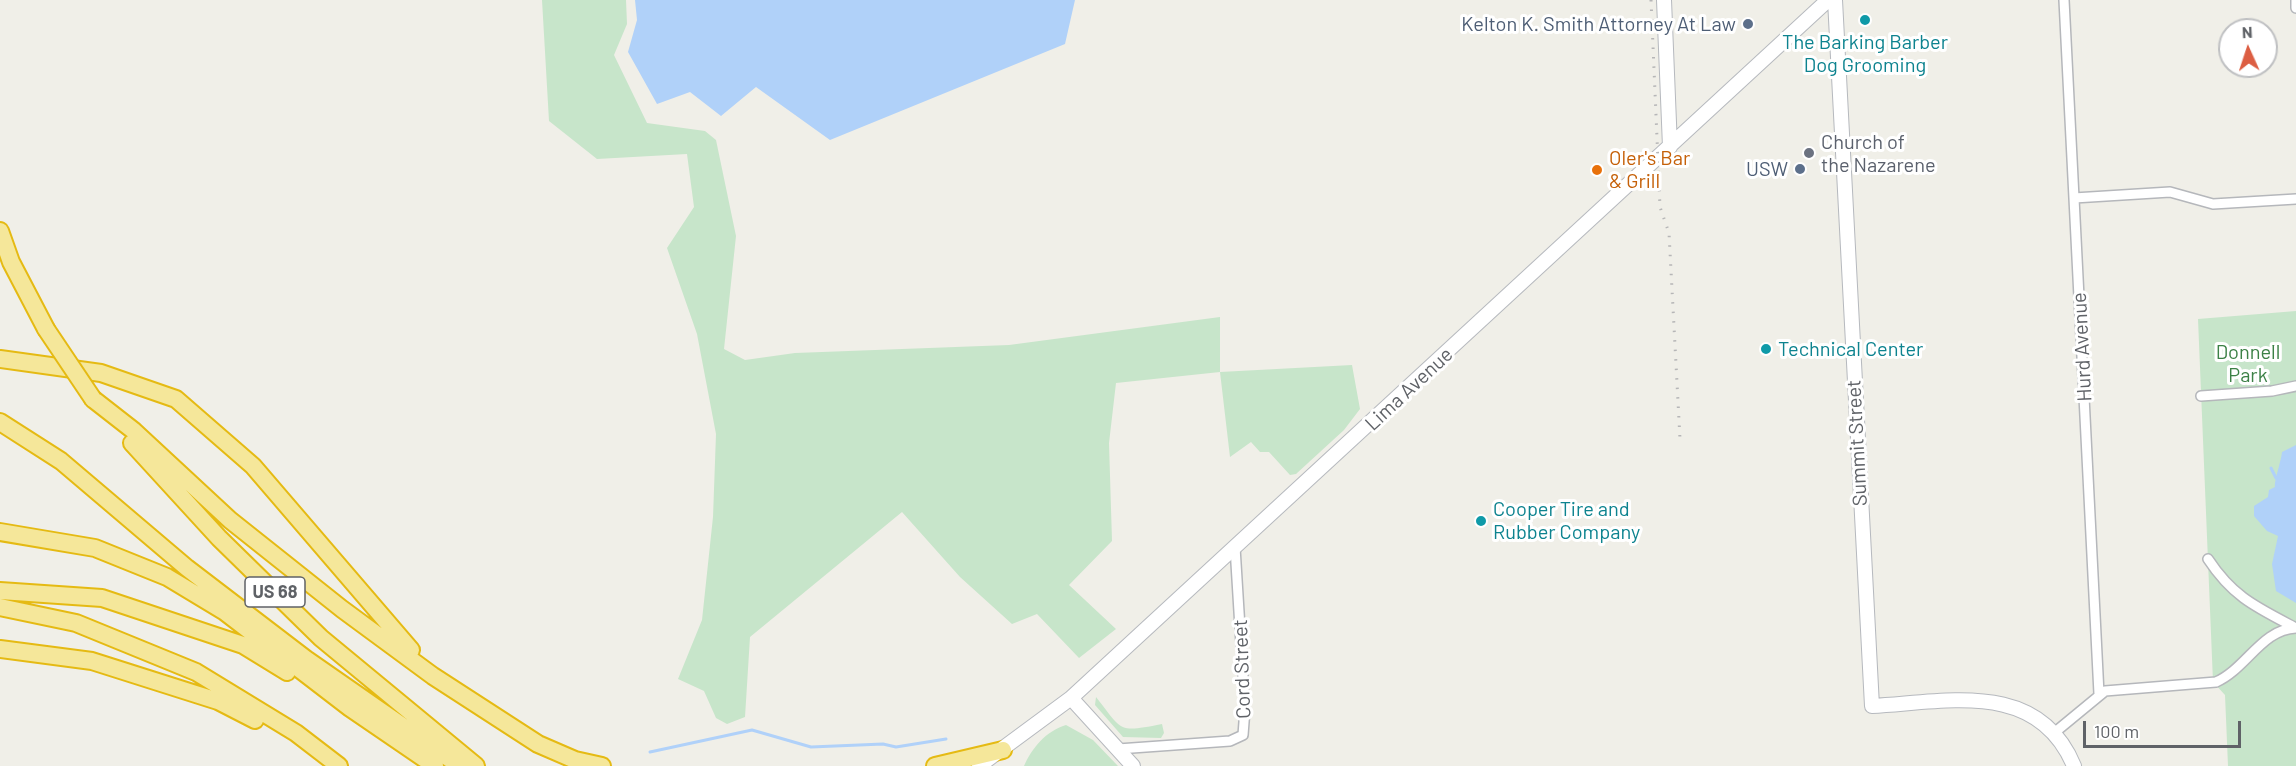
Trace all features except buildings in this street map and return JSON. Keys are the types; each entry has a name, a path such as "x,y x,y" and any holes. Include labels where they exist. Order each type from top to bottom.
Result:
{"highway":[{"name":"US 68","path":"0,231 11,262 46,329 93,399 219,538 321,638 476,766"},
{"path":"0,359 101,373 176,399 253,466 433,676"},
{"path":"93,399 134,431 230,520 342,609 433,676 538,744 575,760 602,766"},
{"path":"0,422 61,461 187,568 306,659 460,766"},
{"path":"0,532 95,548 167,577 225,612 350,708 435,766"},
{"path":"0,591 102,598 113,601 243,645 350,708"},
{"path":"0,607 76,623 196,672 296,733 338,765"},
{"path":"0,649 92,661 218,701 338,765"},
{"path":"935,766 1003,750"}],"main road":[{"path":"1664,0 1670,147"},
{"name":"Lima Avenue","path":"979,766 1071,698 1828,0"},
{"name":"Summit Street","path":"1835,0 1872,706 1973,701 2004,703 2038,718 2054,733"},
{"path":"1071,698 1133,766"},
{"path":"2054,733 2074,766"}],"street":[{"name":"Hurd Avenue","path":"2064,0 2099,694"},
{"path":"2296,0 2296,8"},
{"path":"2074,198 2170,192 2213,204 2296,199"},
{"path":"2201,396 2272,391 2296,386"},
{"name":"Cord Street","path":"1118,749 1230,741 1243,735 1245,709 1235,547"},
{"path":"2208,559 2223,582 2244,599 2296,628"},
{"path":"2054,733 2099,694 2110,689 2216,682 2232,674 2270,638 2283,630 2296,628"}],"green space":[{"path":"542,0 626,0 627,24 614,55 647,123 705,131 716,140 736,236 724,349 745,360 795,353 1009,345 1220,317 1220,372 1116,383 1109,443 1112,541 1069,585 1116,629 1079,658 1037,614 1012,624 960,577 902,512 750,637 745,717 727,724 716,718 704,691 678,679 702,620 713,517 716,434 697,334 667,248 694,207 687,154 597,159 549,121"},
{"name":"Donnell Park","path":"2296,311 2296,766 2228,766 2225,695 2213,682 2198,319"},
{"path":"1352,365 1360,409 1344,430 1296,474 1290,475 1269,452 1260,452 1251,442 1230,457 1220,372"},
{"path":"1096,697 1122,727 1136,728 1162,724 1164,733 1161,738 1123,737 1095,705"},
{"path":"1066,725 1093,740 1118,766 1024,766 1040,741 1052,731"}],"water":[{"path":"635,0 1075,0 1065,44 830,140 756,87 721,116 690,92 657,104 628,52 637,20"},
{"path":"2296,445 2296,603 2276,591 2272,564 2278,536 2267,531 2254,516 2254,506 2268,497 2269,490 2275,487 2282,452"}],"waterway":[{"path":"2271,468 2276,478"},
{"path":"650,752 752,730 811,747 883,744 896,747 946,739"}],"railway":[{"path":"1651,0 1660,207 1669,233 1680,439"}],"place":[{"name":"The Barking Barber Dog Grooming","path":"1865,20"},
{"name":"Kelton K. Smith Attorney At Law","path":"1748,24"},
{"name":"Church of the Nazarene","path":"1809,153"},
{"name":"USW","path":"1800,169"},
{"name":"Oler's Bar & Grill","path":"1597,170"},
{"name":"Technical Center","path":"1766,349"},
{"name":"Cooper Tire and Rubber Company","path":"1481,521"}]}
